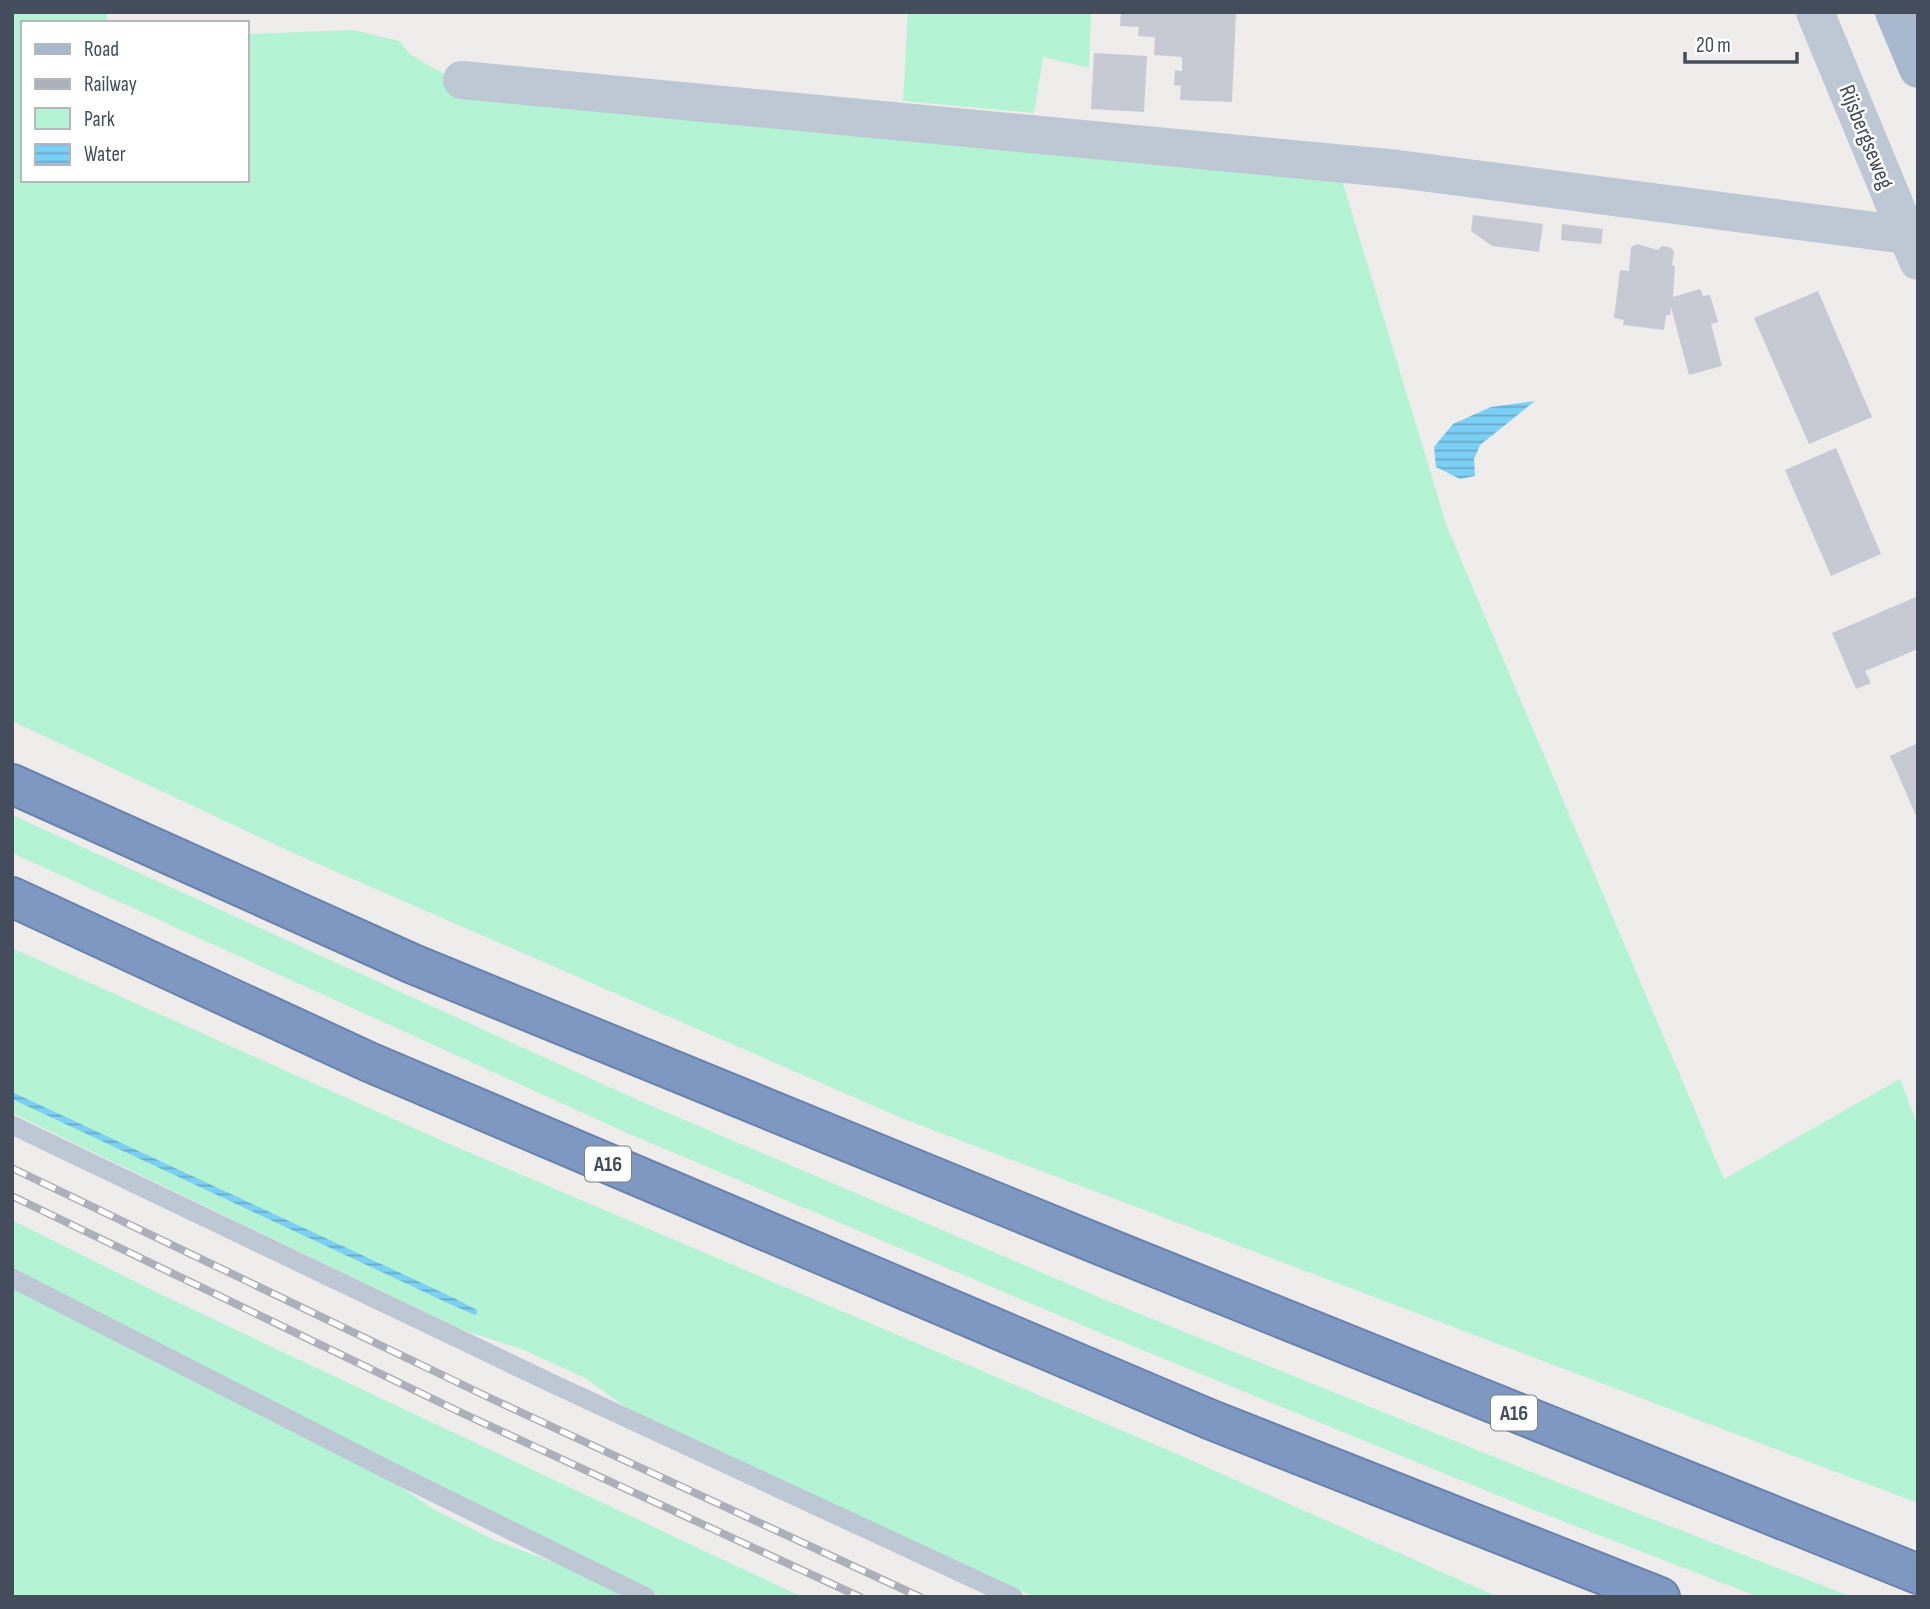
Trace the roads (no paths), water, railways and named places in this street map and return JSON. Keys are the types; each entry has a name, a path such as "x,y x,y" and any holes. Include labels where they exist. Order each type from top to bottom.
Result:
{"highway":[{"name":"A16","path":"12,784 413,964 1110,1250 1918,1574"},
{"name":"A16","path":"12,897 369,1062 662,1187 1209,1419 1660,1597"}],"main road":[{"path":"1894,12 1918,69"}],"street":[{"name":"Rijsbergseweg","path":"1815,12 1912,248"},
{"path":"462,80 1398,170 1912,248"}],"lane":[{"path":"12,1125 501,1360 1013,1597"},
{"path":"12,1278 394,1474 646,1597"}],"water":[{"path":"1535,401 1480,445 1474,459 1475,476 1460,479 1436,467 1434,447 1453,424 1491,407"},
{"path":"12,1092 454,1298 477,1310 477,1313 475,1315 450,1304 12,1099"}],"railway":[{"path":"12,1168 490,1398 920,1597"},
{"path":"12,1196 464,1414 860,1597"}]}
